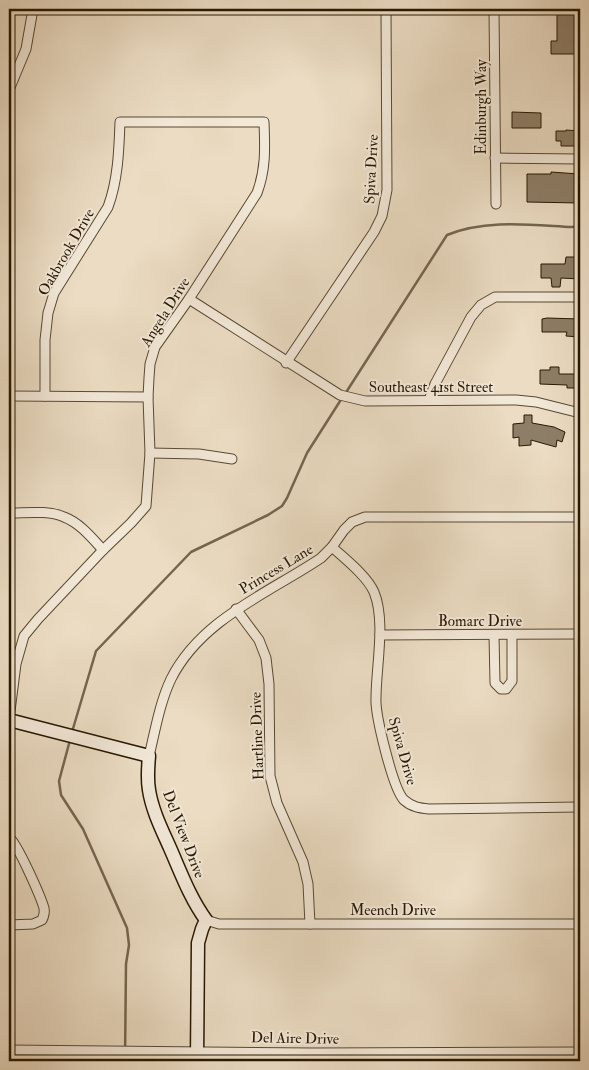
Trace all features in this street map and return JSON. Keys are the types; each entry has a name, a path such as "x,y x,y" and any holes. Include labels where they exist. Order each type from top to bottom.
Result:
{"street":[{"path":"9,90 26,49 33,9"},
{"name":"Spiva Drive","path":"286,363 359,256 382,216 387,190 386,9"},
{"name":"Edinburgh Way","path":"494,9 496,204"},
{"name":"Angela Drive","path":"9,719 16,664 24,636 146,506 150,453 148,397 150,364 155,347 189,299 257,193 263,177 265,155 264,122 120,122"},
{"name":"Oakbrook Drive","path":"45,396 45,340 48,313 54,293 108,207 113,192 120,122"},
{"path":"495,158 580,159"},
{"path":"429,400 435,384 471,317 481,305 495,297 580,297"},
{"name":"Southeast 41st Street","path":"189,299 286,363 340,395 365,401 516,400 536,402 580,413"},
{"path":"9,396 148,397"},
{"path":"150,453 199,454 232,459"},
{"path":"9,513 39,513 64,516 104,550"},
{"name":"Princess Lane","path":"149,756 164,698 171,679 185,656 219,622 236,609 321,558 352,522 365,518 580,518"},
{"name":"Spiva Drive","path":"332,547 365,580 373,591 378,605 380,635 376,700 380,725 392,772 403,799 414,807 429,809 580,807"},
{"name":"Hartline Drive","path":"236,609 260,640 266,658 269,684 270,776 277,803 302,862 308,884 310,924"},
{"name":"Bomarc Drive","path":"380,635 580,634"},
{"path":"494,635 495,683 500,689 506,689 512,681 512,635"},
{"path":"9,719 149,756"},
{"name":"Del View Drive","path":"149,756 149,792 157,817 197,908 206,920"},
{"path":"9,837 16,845 44,908 42,920 33,924 9,925"},
{"path":"198,1056 198,942 206,920"},
{"name":"Meench Drive","path":"206,920 219,924 580,924"},
{"name":"Del Aire Drive","path":"9,1050 131,1051 198,1056 312,1057 580,1052"},
{"path":"56,1061 58,1051"}],"building":[{"path":"557,10 577,10 577,22 580,22 580,54 551,54 551,41 557,41"},
{"path":"512,112 541,113 541,128 512,128"},
{"path":"556,131 580,131 579,146 561,146 561,141 556,141"},
{"path":"551,172 579,174 579,203 527,202 527,174 551,174"},
{"path":"566,257 577,257 580,260 580,279 561,278 560,287 552,287 551,278 541,278 541,264 565,264"},
{"path":"542,319 580,319 580,337 566,336 567,332 542,332"},
{"path":"550,367 559,367 559,374 580,374 580,386 577,386 577,388 567,388 567,385 540,384 540,370 550,370"},
{"path":"524,415 532,415 532,423 554,427 565,432 562,442 557,440 556,447 531,440 531,445 519,446 519,437 513,438 513,424 524,423"}],"waterway":[{"path":"345,394 447,235 462,230 493,225 580,226"},
{"path":"72,732 96,651 191,552 268,515 282,506 307,453 342,398"},
{"path":"70,740 59,781 61,795 83,829 127,928 129,945 126,964 125,1061"}]}
